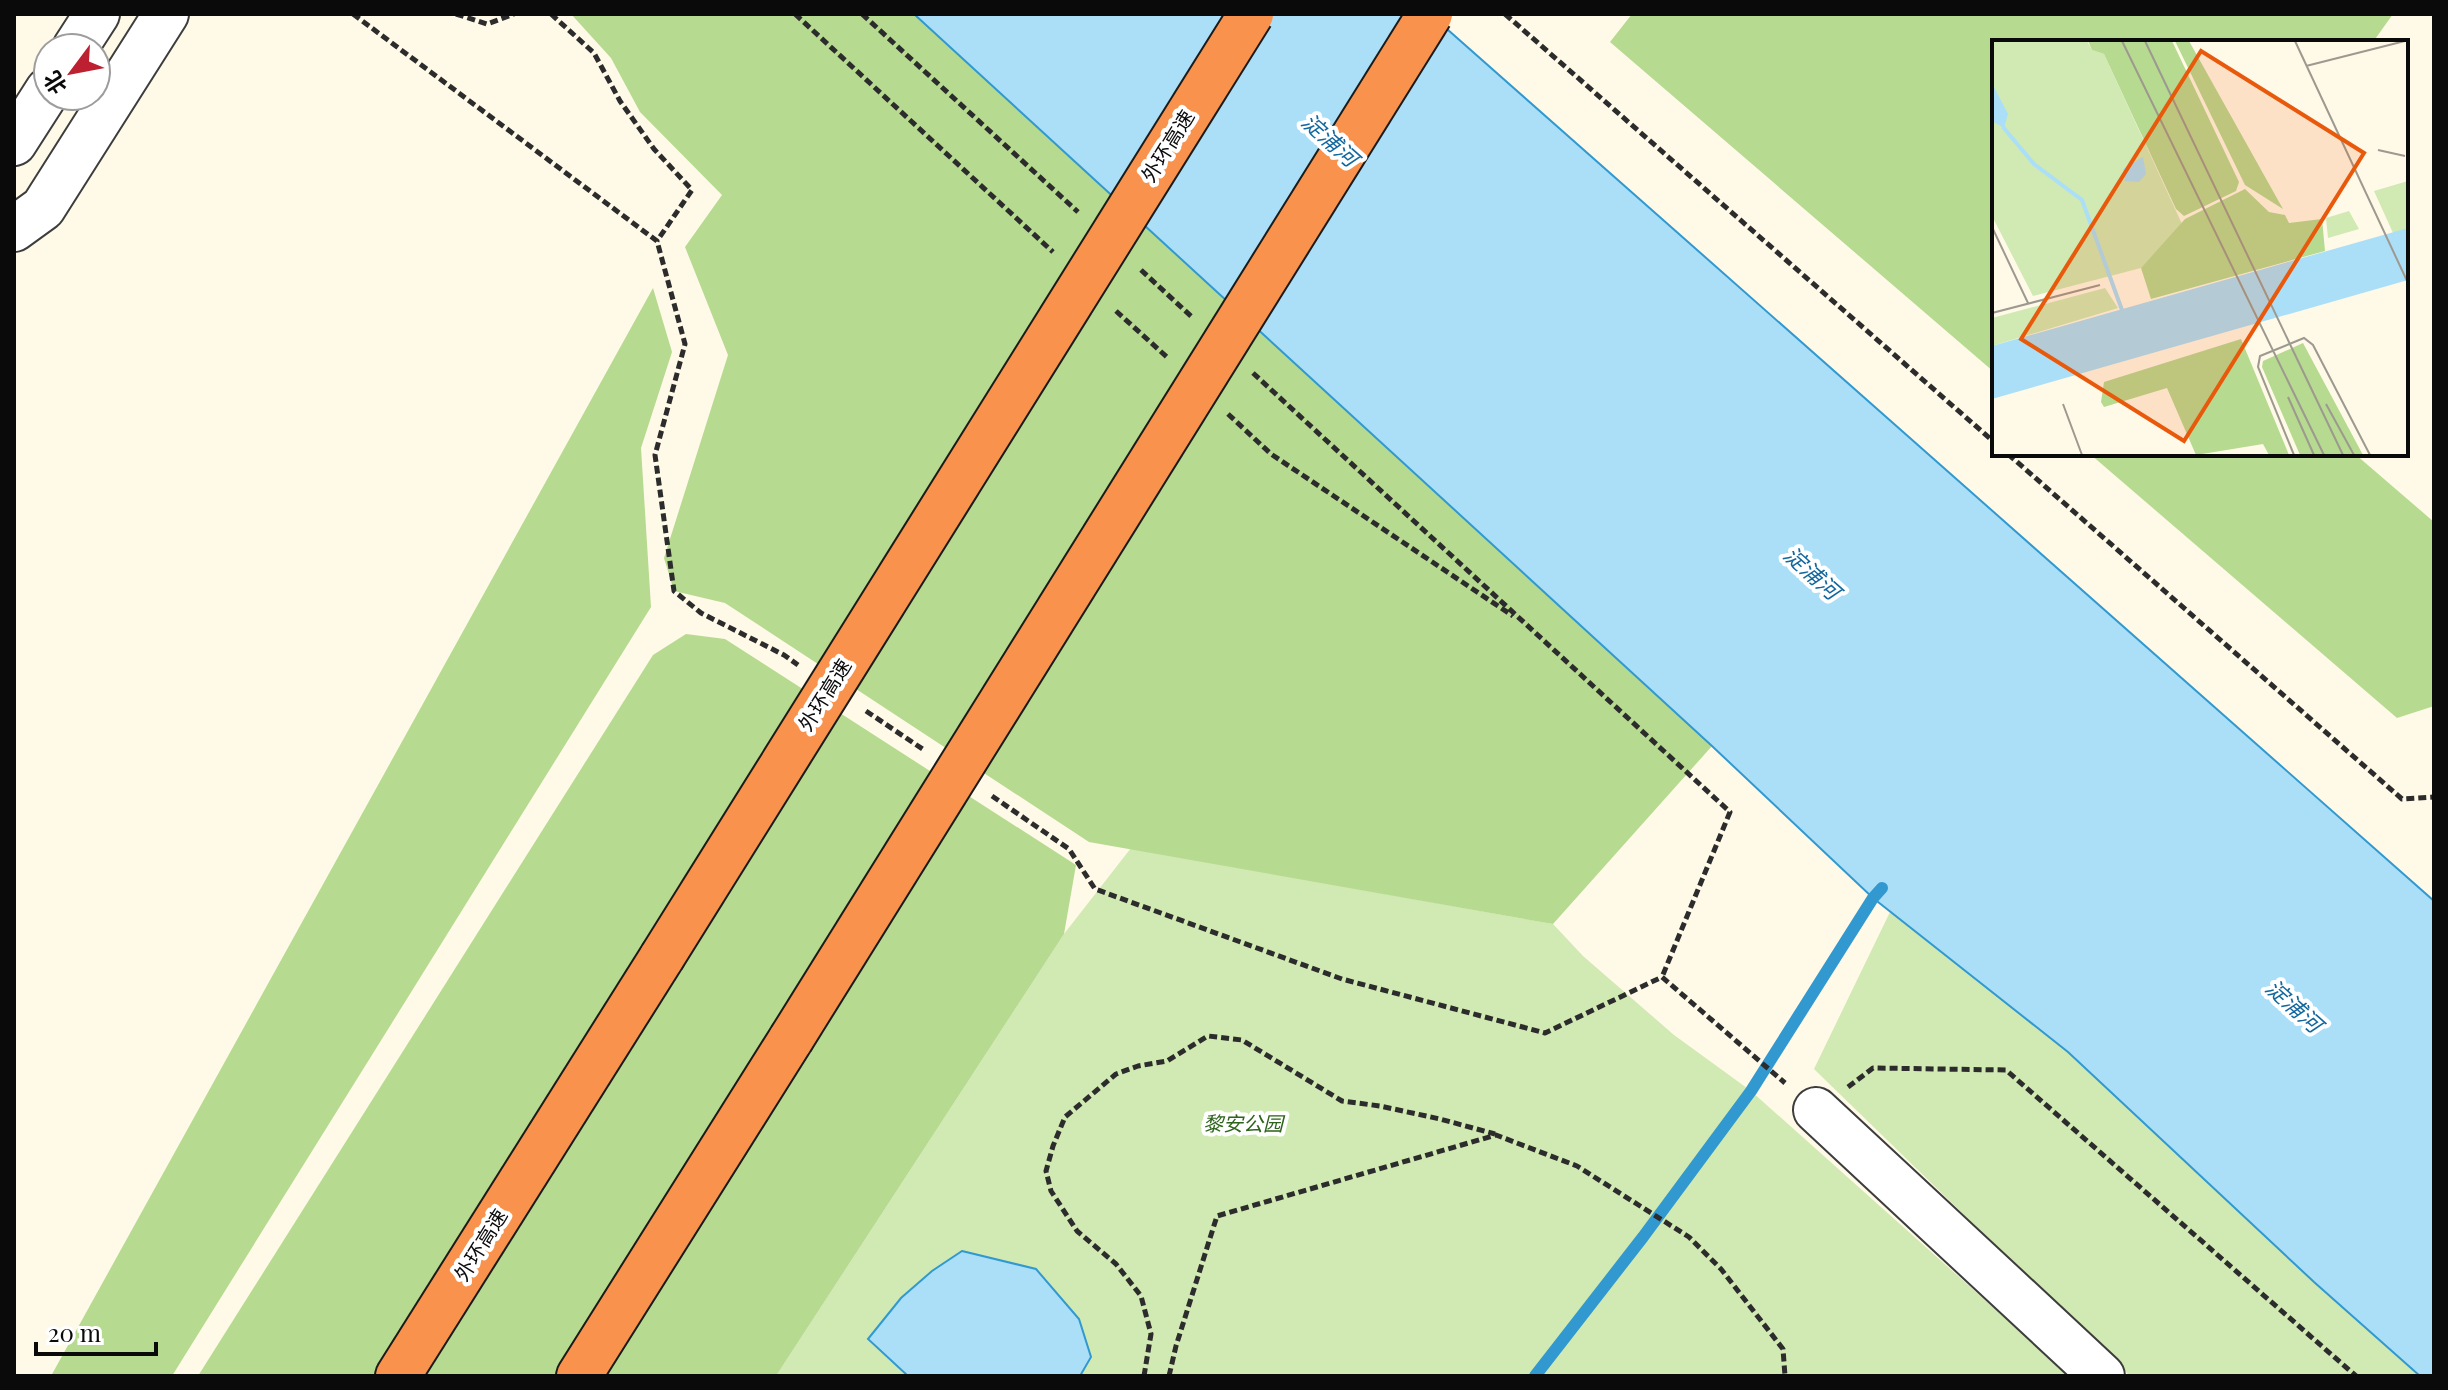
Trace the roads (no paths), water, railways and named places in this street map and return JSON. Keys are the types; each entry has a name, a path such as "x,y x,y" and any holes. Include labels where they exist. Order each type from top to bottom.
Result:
{"highway":[{"name":"外环高速","path":"398,1376 1251,14"},
{"path":"579,1376 1430,14"}],"street":[{"path":"85,32 97,14"},
{"path":"112,45 132,14"},
{"path":"70,112 16,205 43,208 166,14"},
{"path":"14,143 34,112"},
{"path":"1816,1110 2102,1376"}],"water":[{"name":"淀浦河","path":"914,14 1430,14 2434,901 2434,1376 2420,1376 2314,1282 2068,1052 1873,898 1712,746"},
{"path":"962,1251 1036,1269 1079,1319 1091,1357 1080,1376 908,1376 868,1339 901,1298 932,1271"}],"waterway":[{"path":"1535,1376 1751,1091 1882,888"}],"park label":[{"name":"黎安公园","path":"1243,1124"}]}
